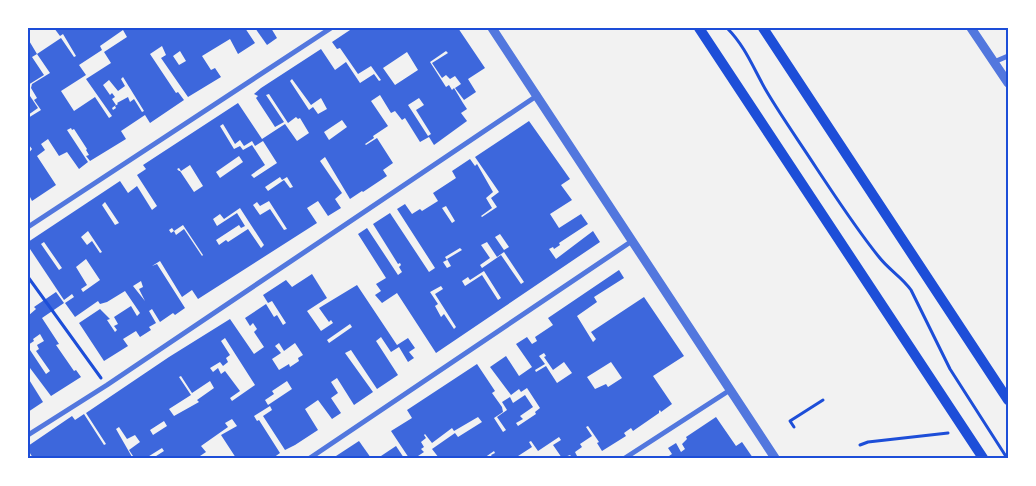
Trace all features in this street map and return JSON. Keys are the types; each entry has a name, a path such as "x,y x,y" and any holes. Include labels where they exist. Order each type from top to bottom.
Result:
{"main road":[{"path":"699,28 982,458"},
{"path":"763,28 1008,400"}],"street":[{"path":"28,226 331,28"},
{"path":"492,28 538,95 775,458"},
{"path":"971,28 1008,82"},
{"path":"994,62 1008,56"},
{"path":"28,435 107,386 538,95"},
{"path":"310,458 633,240"},
{"path":"625,458 730,390"}],"path":[{"path":"727,28 735,36 751,60 766,91 819,172 874,250 887,266 904,279 950,369 1007,458"},
{"path":"28,277 107,386"},
{"path":"794,427 790,421 823,400"},
{"path":"860,445 868,442 948,433"}],"building":[{"path":"54,28 245,28 255,43 238,54 230,39 202,56 211,70 215,68 221,77 188,97 161,58 166,55 162,46 150,54 176,93 178,92 184,100 150,123 145,115 121,131 126,139 90,161 86,156 89,155 87,149 74,129 67,130 88,162 79,169 67,152 59,156 48,139 41,144 45,150 37,156 56,185 32,201 28,193 28,154 32,149 28,146 28,118 41,110 34,100 37,98 31,88 32,84 50,73 37,54 61,38 74,57 76,56 63,34 60,36","holes":["123,30 127,37 104,52 111,63 86,79 112,116 109,118 95,97 74,111 61,91 86,75 79,65 102,50 100,46","180,51 186,61 179,65 173,56","123,77 144,111 142,112 134,99 130,102 128,97 117,103 116,108 113,110 112,108 116,105 112,99 115,97 112,93 110,95 103,85 109,80 118,91 125,86 121,79"]},
{"path":"255,28 271,28 277,38 267,45"},
{"path":"353,28 458,28 485,68 468,79 476,92 464,100 455,88 461,84 455,76 450,79 446,75 442,78 432,63 448,53 446,51 430,62 446,87 449,85 452,90 454,88 467,109 461,113 467,121 434,145 429,137 420,142 405,118 402,120 395,111 391,113 380,95 371,101 388,126 365,144 377,138 393,163 383,170 387,176 350,199 325,157 320,161 342,193 335,199 341,208 328,216 318,201 307,208 317,223 198,299 192,290 182,297 160,261 152,266 157,264 185,308 175,315 173,313 160,322 152,309 149,311 156,323 149,327 151,330 140,337 136,331 123,339 128,346 104,361 79,323 100,309 110,319 107,320 115,332 117,330 114,326 118,324 114,317 131,306 137,316 140,313 125,291 107,302 100,304 98,301 75,317 65,303 74,297 72,294 64,300 28,246 28,242 120,181 128,193 137,186 152,210 157,206 137,175 146,169 143,165 238,103 262,139 285,124 297,141 309,133 300,118 296,117 288,123 269,94 266,95 284,122 275,127 256,98 258,96 254,94 261,88 321,49 335,70 346,62 360,83 374,74 379,81 381,80 371,66 358,74 340,48 337,49 332,42","holes":["407,52 418,70 395,85 383,68","292,79 311,105 321,98 327,109 318,114 313,107 309,110 290,81","419,98 424,105 416,110 431,134 428,136 408,105","342,120 347,127 329,140 324,132","223,124 235,144 240,140 244,146 252,141 255,146 263,141 277,163 254,178 251,175 265,165 252,145 243,150 240,146 234,149 220,126","239,156 243,162 220,178 216,172","190,165 203,186 194,192 177,169 179,168 181,171","280,177 282,180 287,177 293,187 290,188 284,180 268,191 265,187","269,201 287,229 284,230 270,209 260,215 253,205 257,202 260,206","105,202 119,223 115,225 102,205","240,208 264,245 261,248 248,229 228,242 226,240 219,245 216,240 239,225 241,228 245,226 237,213 217,226 213,219 220,214 224,219","183,225 203,255 202,256 184,229 176,235 174,231","88,231 102,252 100,253 92,241 87,245 81,237","44,242 62,268 59,270 41,244","86,259 100,280 83,292 81,289 87,285 76,267","141,281 143,287 139,289 145,301 133,286"]},
{"path":"28,39 37,54 32,57 44,75 28,85"},
{"path":"28,93 38,108 28,115"},
{"path":"529,121 570,179 561,185 572,200 550,214 559,228 581,214 588,224 559,243 560,245 554,249 553,247 549,249 556,259 593,231 600,242 436,353 397,293 382,303 375,295 381,291 376,284 386,278 358,234 367,228 398,275 402,272 399,267 401,265 400,263 398,264 373,224 390,213 429,272 435,268 397,209 405,204 412,214 420,209 422,211 438,201 433,193 456,178 452,171 470,159 475,166 477,164 493,192 486,198 492,208 481,216 497,207 491,198 499,192 475,157","holes":["446,206 455,221 452,223 442,208","500,234 509,247 504,250 495,237","487,242 497,257 504,252 524,282 521,284 501,255 482,268 480,265 490,258 481,245","460,248 462,250 447,259 451,266 447,268 443,262 447,260 445,257","484,271 501,298 498,300 482,275 465,286 462,281 468,277 470,280","441,286 443,289 435,294 456,327 454,329 444,314 441,317 435,306 438,304 430,292"]},
{"path":"619,270 624,278 594,297 597,302 577,316 593,342 596,339 591,332 644,297 684,356 653,376 672,404 661,412 660,410 659,413 633,431 631,428 624,433 626,436 602,451 597,443 599,442 588,426 586,427 592,436 580,444 582,447 575,452 577,456 573,458 570,455 562,458 553,445 561,440 559,437 538,451 531,441 529,442 532,447 515,458 493,458 491,455 495,453 494,451 484,458 439,458 432,449 455,433 458,437 482,422 478,417 454,431 452,428 432,443 425,434 426,438 421,442 424,447 421,449 424,452 415,458 409,458 391,431 412,418 407,410 477,364 495,391 492,393 502,407 503,412 494,418 503,432 506,430 497,417 507,410 502,402 510,397 513,403 525,395 533,407 520,416 523,419 516,423 518,426 536,414 535,412 540,408 527,388 521,392 519,389 511,395 490,367 506,356 519,376 532,367 516,344 527,337 532,344 537,341 535,337 553,325 548,318","holes":["544,353 546,356 544,357 553,370 564,362 572,373 557,383 546,366 536,372 535,370 545,364 539,356","611,362 622,378 608,387 606,384 595,389 587,377"]},
{"path":"312,274 327,298 307,311 321,331 333,323 331,320 329,322 319,308 357,285 397,345 408,338 415,348 409,352 414,358 408,362 399,347 391,352 381,337 376,341 398,375 377,389 351,350 345,353 373,392 354,405 337,378 331,382 338,393 331,398 341,413 332,419 318,400 305,409 318,430 285,450 263,416 272,410 270,406 254,416 257,421 259,420 280,453 273,458 236,458 221,435 237,426 232,419 225,423 228,427 201,446 206,452 200,456 202,458 153,458 164,451 162,448 146,458 33,458 28,450 28,446 72,416 75,420 84,414 104,445 106,444 86,413 169,357 230,319 254,354 264,347 254,332 257,329 253,323 250,326 245,318 266,304 274,317 277,315 283,325 286,323 272,301 268,303 263,295 286,280 292,287","holes":["350,324 352,327 329,343 327,340","225,338 255,385 232,401 230,398 240,391 225,371 221,374 218,368 213,372 210,368 220,362 223,366 228,362 226,358 230,355 221,341","279,343 284,351 295,343 303,355 298,358 299,361 290,367 289,364 279,370 272,359 281,353 275,346","181,376 192,393 210,381 214,388 197,400 199,402 174,416 169,409 191,395 179,377","287,381 292,389 268,405 265,400 274,394 272,391","164,421 167,426 153,435 150,430","119,427 127,439 135,435 140,442 129,450 132,457 116,429"]},
{"path":"56,292 64,303 42,318 59,344 56,345 74,371 76,370 81,377 51,396 30,368 28,370 28,347 46,374 50,371 36,351 39,349 37,345 44,341 40,334 28,345 28,316 36,309 34,307"},
{"path":"28,378 43,402 28,412"},
{"path":"716,417 736,446 742,442 753,458 666,458 672,454 668,448 676,443 681,452 685,449 682,444 687,439 686,437"},
{"path":"359,441 371,458 333,458 336,456"},
{"path":"396,446 404,458 378,458"}]}
